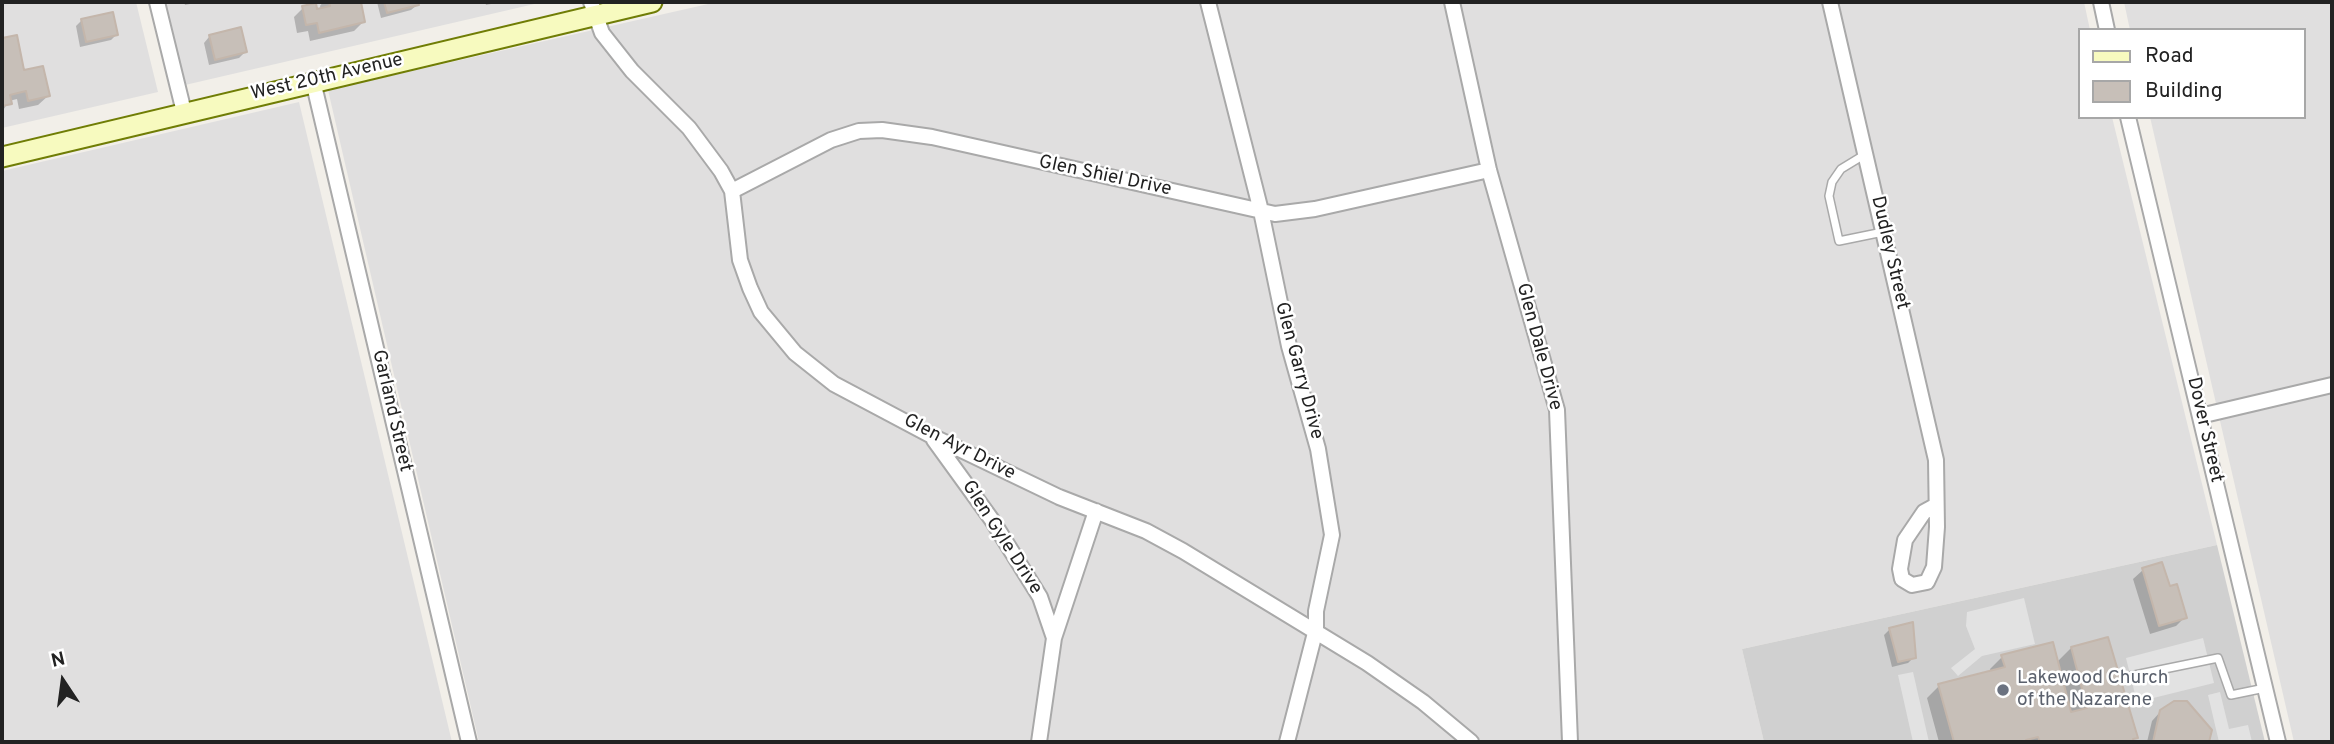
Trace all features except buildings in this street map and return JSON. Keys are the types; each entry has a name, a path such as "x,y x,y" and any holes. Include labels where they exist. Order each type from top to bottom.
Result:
{"street":[{"path":"157,2 184,112"},
{"name":"West 20th Avenue","path":"2,157 592,9 652,2"},
{"name":"Glen Garry Drive","path":"1208,2 1261,211 1289,346 1318,449 1332,535 1316,611 1316,629 1287,742"},
{"name":"Glen Dale Drive","path":"1452,2 1489,170 1557,410 1570,742"},
{"name":"Dudley Street","path":"1830,2 1936,460 1937,527 1934,568 1927,582 1912,585 1902,579 1900,569 1905,540 1924,512 1935,506"},
{"path":"2101,2 2107,28"},
{"name":"Glen Ayr Drive","path":"592,9 603,33 632,71 707,150 732,191 740,260 761,312 795,353 834,384 932,436 1059,497 1171,545 1316,629 1423,702 1471,742"},
{"name":"Garland Street","path":"313,81 469,742"},
{"name":"Dover Street","path":"2128,119 2278,742"},
{"name":"Glen Shiel Drive","path":"732,191 831,140 859,131 882,130 932,137 1275,214 1315,208 1489,170"},
{"path":"2200,416 2332,385"},
{"name":"Glen Gyle Drive","path":"932,436 992,520 1040,597 1054,638"},
{"name":"Glen Gyle Drive","path":"1054,638 1096,511"},
{"path":"1039,742 1054,638"}],"lane":[{"path":"1866,154 1841,169 1832,182 1829,196 1839,241 1884,232"},
{"path":"2125,677 2218,658 2231,695 2266,688"}],"shaded area":[{"path":"2,2 136,2 158,92 2,128"},
{"path":"165,2 543,2 185,85"},
{"path":"717,2 2084,2 2090,28 2078,28 2078,119 2112,119 2217,545 1742,649 1764,742 479,742 328,90"},
{"path":"2124,2 2332,2 2332,742 2294,742 2150,119 2306,119 2306,28 2130,28"},
{"path":"299,102 452,742 2,742 2,171"},
{"path":"2217,545 2265,742 1764,742 1742,649"},
{"path":"2024,598 2035,644 1982,656 1958,676 1951,668 1975,649 1966,626 1967,612"},
{"path":"2203,638 2214,683 2137,702 2126,658"},
{"path":"1913,672 1929,742 1913,742 1898,675"},
{"path":"2220,692 2229,729 2248,725 2252,742 2219,742 2208,695"}],"place":[{"name":"Lakewood Church of the Nazarene","path":"2003,690"}]}
